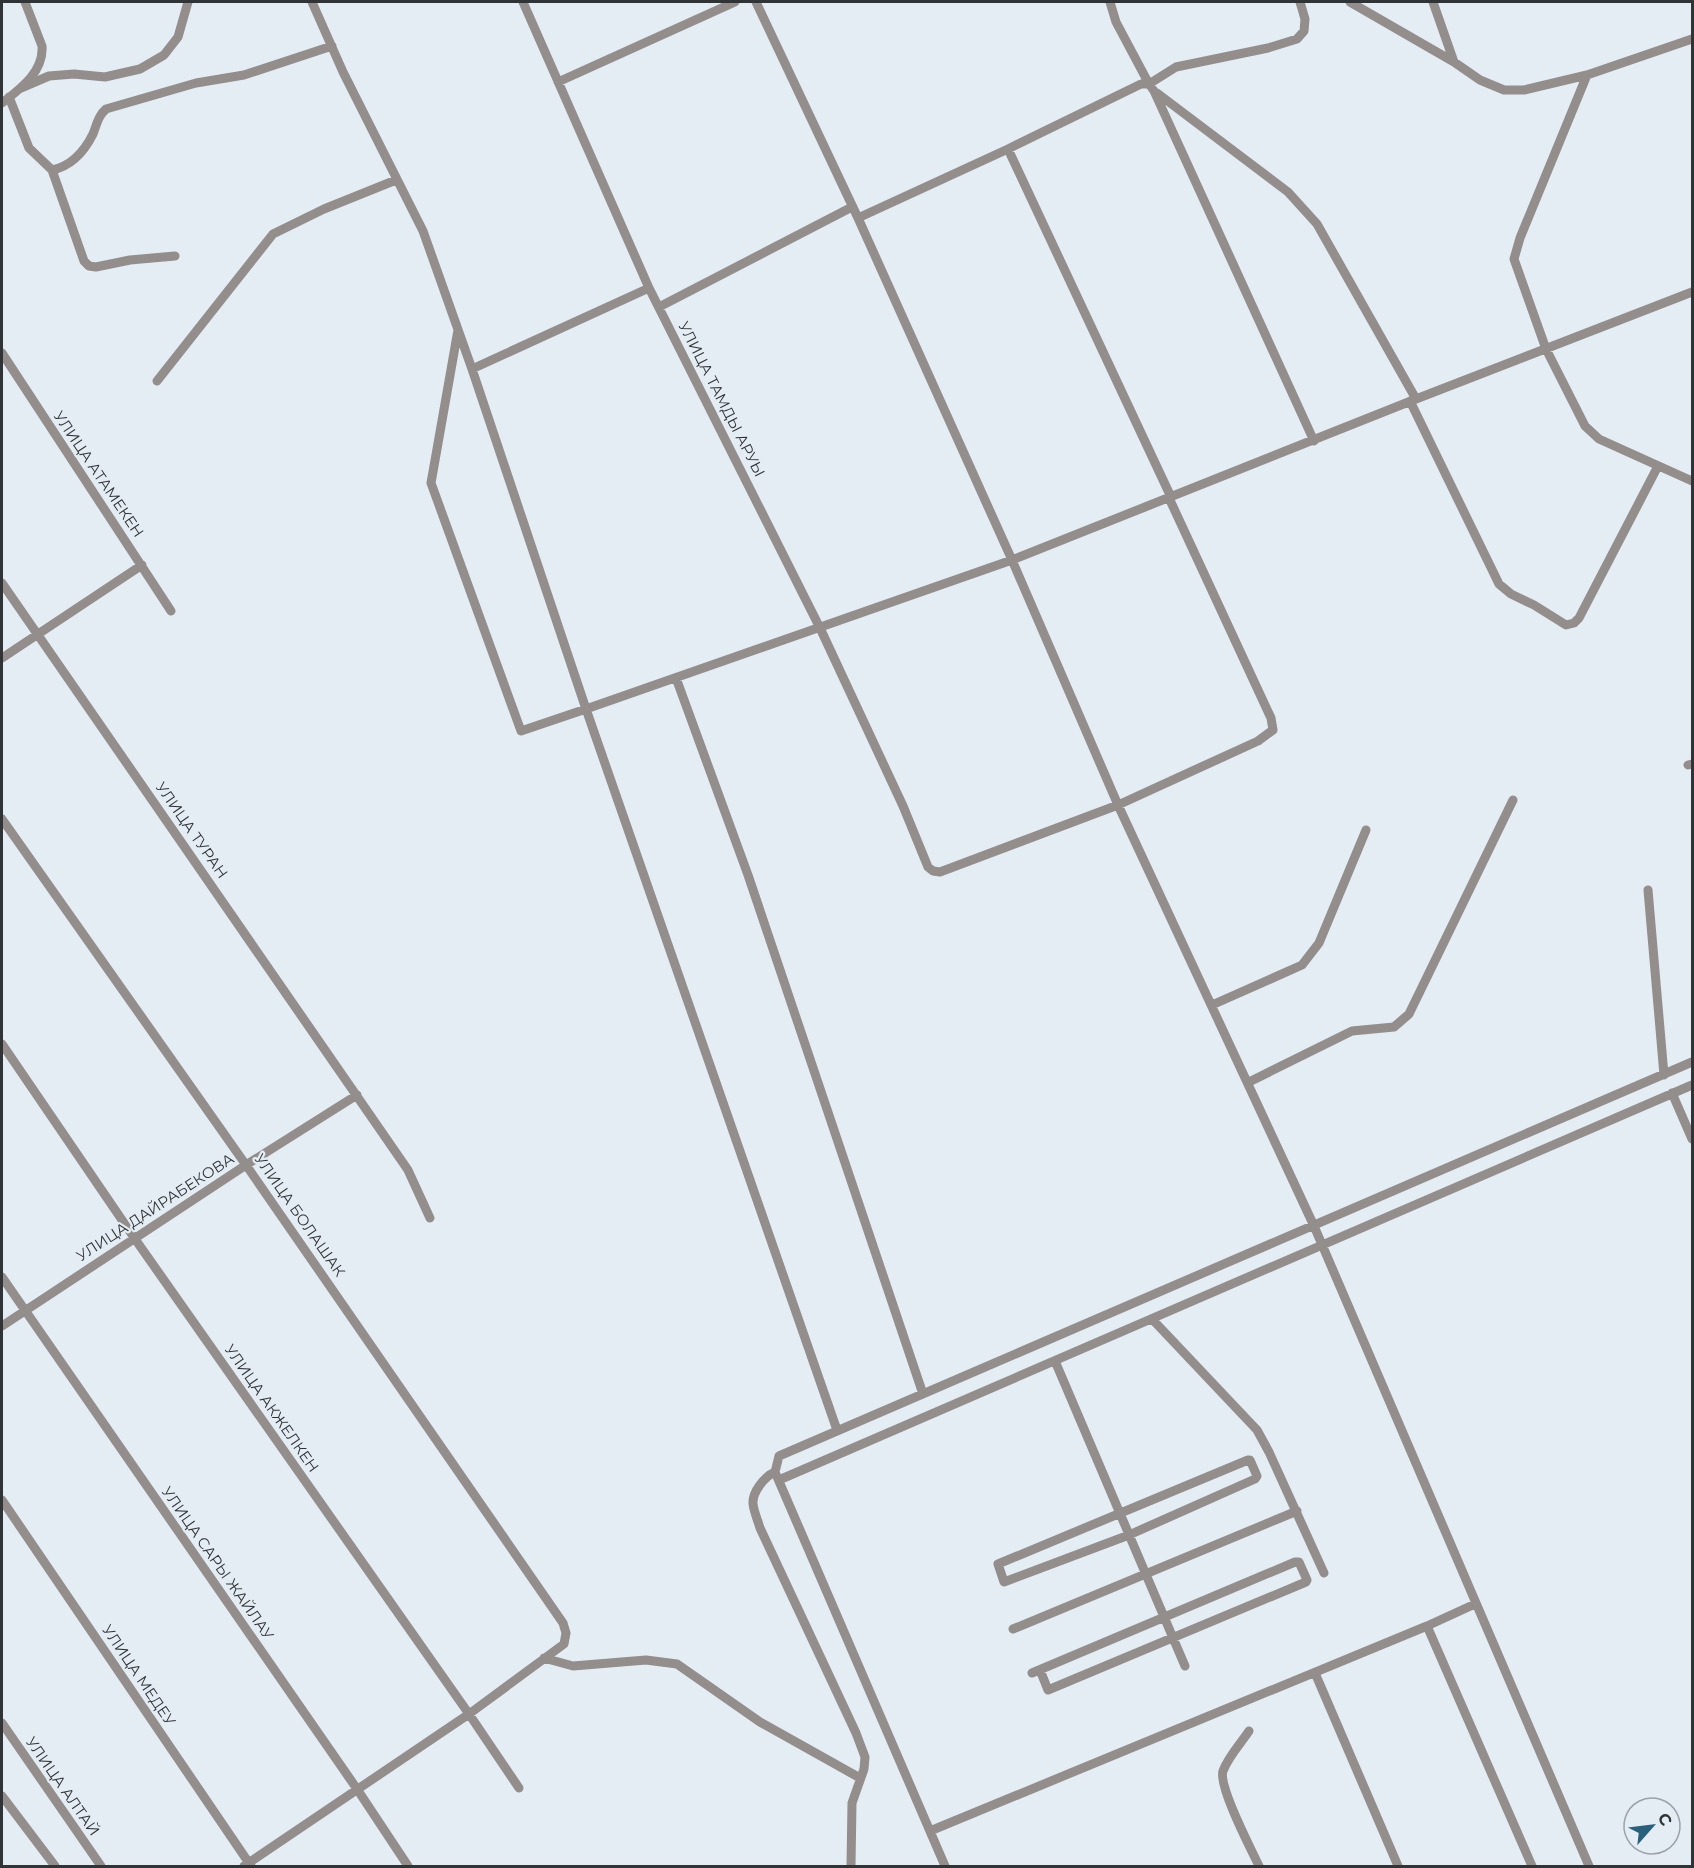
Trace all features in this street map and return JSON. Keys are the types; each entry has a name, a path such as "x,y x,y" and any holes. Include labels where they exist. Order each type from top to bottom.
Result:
{"street":[{"path":"25,2 43,54 37,70 21,88 5,100 29,148 52,170 84,261 89,266 96,267 130,260 175,256"},
{"path":"21,88 49,76 105,77 140,69 164,55 178,37 188,2"},
{"path":"312,2 396,180 423,231 472,369 586,709 837,1430"},
{"name":"УЛИЦА ТАМДЫ АРУЫ","path":"523,2 649,288 820,628 903,806 928,867 933,871 940,872 1118,805 1258,741 1273,730 1271,718 1170,497"},
{"path":"558,82 735,2"},
{"path":"756,2 858,218 1012,560 1118,805 1306,1207 1589,1866"},
{"path":"1110,2 1116,22 1152,88 1314,441"},
{"path":"1152,88 1176,68 1268,48 1297,39 1304,31 1305,19 1300,2"},
{"path":"1350,2 1454,62 1480,80 1504,90 1524,90 1587,75 1692,39"},
{"path":"1433,2 1454,62"},
{"path":"52,170 63,168 83,150 100,114 106,109 196,83 244,75 332,46"},
{"path":"1587,75 1520,238 1514,259 1546,349 1585,426 1599,439 1692,481"},
{"path":"858,218 1008,149 1141,84 1152,88 1288,192 1317,224 1413,400 1499,584 1511,594 1566,625 1580,618 1658,466"},
{"path":"1008,149 1170,497"},
{"path":"157,381 273,234 324,209 396,180"},
{"path":"659,307 852,207"},
{"path":"472,369 649,288"},
{"path":"458,330 431,483 520,731 1012,560 1413,400 1692,292"},
{"name":"УЛИЦА АТАМЕКЕН","path":"2,353 171,611"},
{"path":"2,658 36,633 142,565"},
{"name":"УЛИЦА ТУРАН","path":"2,582 408,1170 430,1218"},
{"path":"676,678 748,875 923,1394"},
{"path":"1249,1082 1352,1031 1394,1028 1403,1021 1409,1014 1513,800"},
{"name":"УЛИЦА БОЛАШАК","path":"2,819 246,1165 563,1623 566,1634 564,1644 544,1658"},
{"path":"1212,1005 1302,965 1319,943 1366,830"},
{"path":"1648,890 1664,1075"},
{"name":"УЛИЦА АКЖЕЛКЕН","path":"2,1044 135,1239 519,1788"},
{"path":"945,1866 777,1476 779,1456 1692,1062"},
{"path":"851,1866 852,1803 864,1769 865,1757 856,1732 760,1528 753,1502 768,1475 777,1476 1055,1361 1692,1085"},
{"path":"1672,1094 1692,1139"},
{"name":"УЛИЦА ДАЙРАБЕКОВА","path":"2,1326 246,1165 357,1095"},
{"path":"1296,1234 1306,1217 1306,1207"},
{"path":"1306,1207 1316,1215 1334,1218"},
{"name":"УЛИЦА САРЫ ЖАЙЛАУ","path":"2,1277 408,1866"},
{"path":"1152,1319 1257,1430 1297,1510 1324,1573"},
{"path":"1055,1361 1185,1666"},
{"path":"1250,1460 1257,1476 1255,1479 1129,1535 1006,1583 997,1566 1250,1460"},
{"name":"УЛИЦА МЕДЕУ","path":"2,1500 248,1865"},
{"path":"1013,1629 1297,1510"},
{"path":"1299,1562 1306,1582 1173,1637 1048,1690 1036,1672 1299,1562"},
{"path":"930,1831 1428,1626 1475,1604"},
{"path":"1428,1626 1532,1866"},
{"path":"248,1865 469,1714 544,1658 573,1666 646,1660 677,1664 760,1722 860,1778"},
{"path":"1315,1673 1398,1866"},
{"name":"УЛИЦА АЛТАЙ","path":"2,1723 100,1866"},
{"path":"1249,1731 1223,1771 1222,1780 1259,1866"},
{"path":"2,1796 55,1866"}]}
